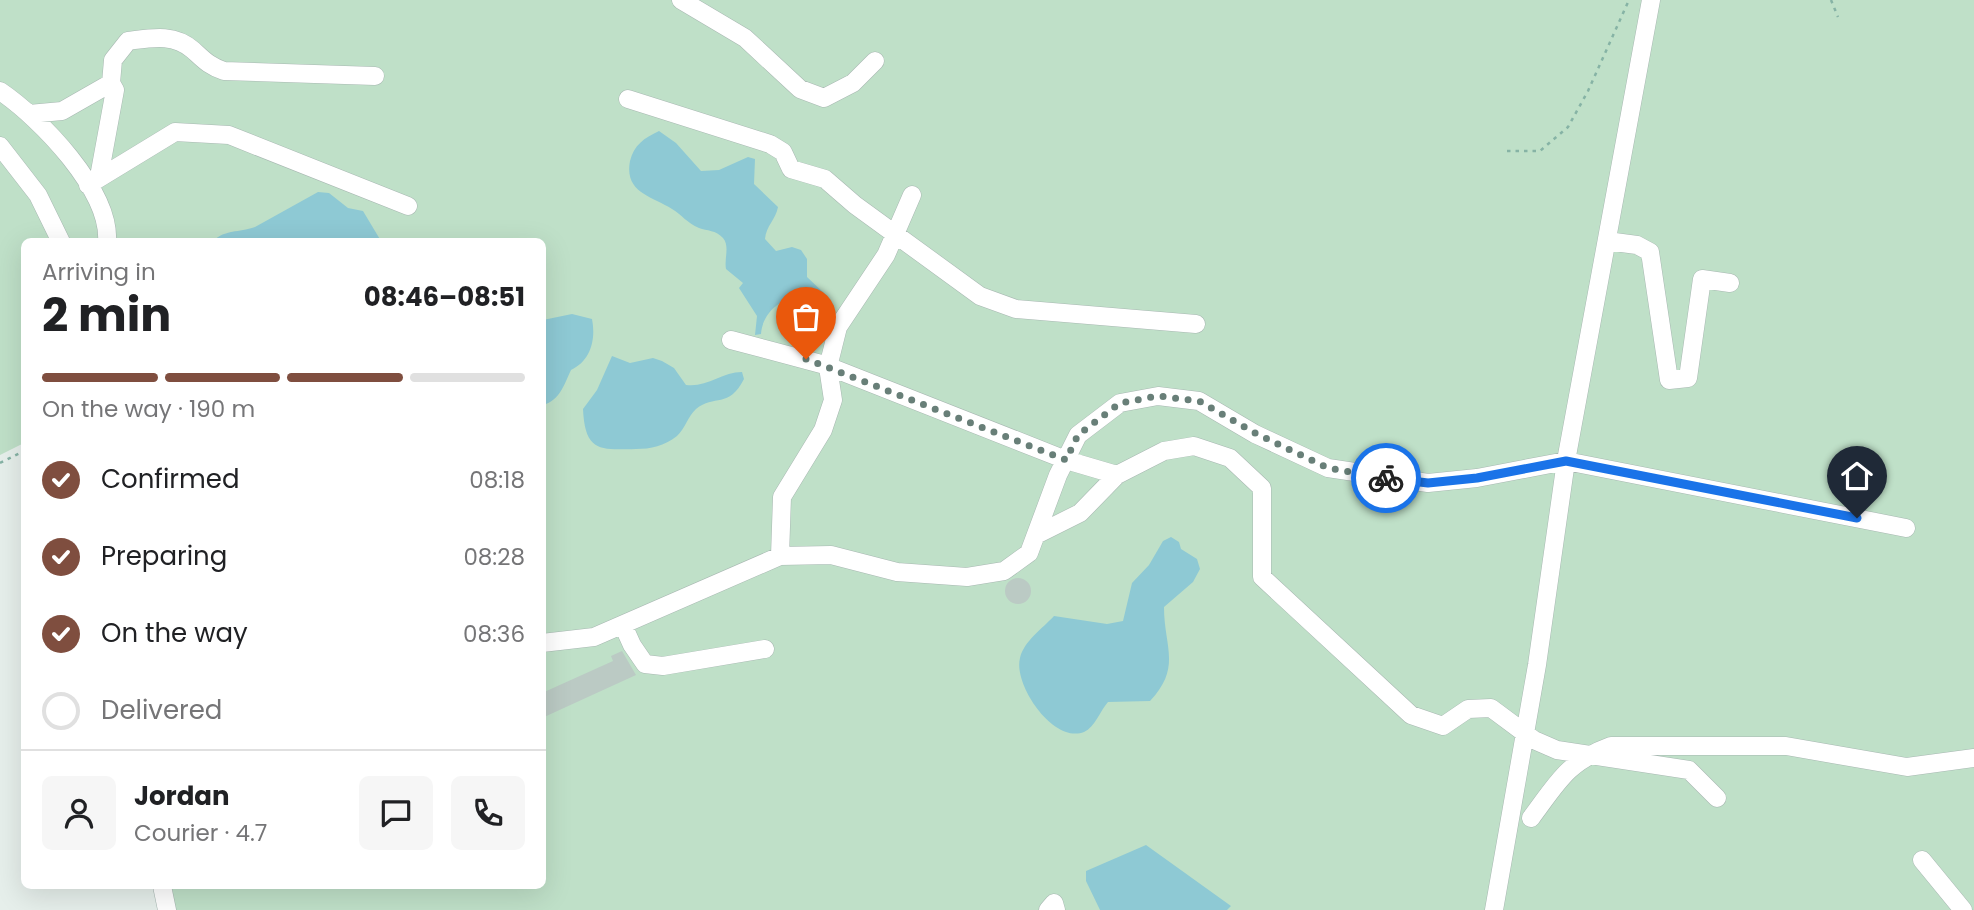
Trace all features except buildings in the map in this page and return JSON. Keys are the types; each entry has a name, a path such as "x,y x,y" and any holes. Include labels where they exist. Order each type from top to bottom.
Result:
{"street":[{"path":"681,0 745,38 800,89 824,98 853,83 875,61"},
{"path":"1494,910 1525,733 1566,461 1651,0"},
{"path":"93,181 115,90 111,83 113,61 128,41 166,37 191,48 206,65 224,71 375,76"},
{"path":"29,114 62,111 111,83"},
{"path":"0,91 49,132 93,181 108,228 107,238"},
{"path":"628,99 769,144 783,152 791,169 825,179 896,235 980,296 997,304 1016,309 1196,324"},
{"path":"93,181 175,132 199,131 229,135 408,206"},
{"path":"0,146 38,195 59,238"},
{"path":"780,556 782,497 823,430 833,400 828,367 838,327 886,255 912,195"},
{"path":"1607,241 1637,245 1650,252 1669,380 1688,378 1702,279 1730,284"},
{"path":"731,340 828,367 1066,460 1117,475"},
{"path":"546,643 594,637 780,556 831,555 897,572 967,577 1004,571 1029,553 1078,435 1120,403 1158,396 1199,401 1255,433 1328,468 1382,478 1440,482 1477,478 1566,461 1906,528"},
{"path":"1036,535 1080,513 1117,475 1164,451 1194,446 1230,458 1262,488 1262,577 1411,715 1443,726 1468,709 1491,708 1525,733 1556,750 1689,771 1717,797"},
{"path":"623,625 645,664 663,666 765,649"},
{"path":"1531,818 1568,769 1584,756 1611,746 1786,746 1907,767 1974,758"},
{"path":"1922,860 1963,910"},
{"path":"163,889 167,910"},
{"path":"1048,910 1054,903 1056,910"}],"path":[{"path":"1507,151 1540,151 1568,127 1588,91 1629,0"},
{"path":"1831,0 1838,17"},
{"path":"0,463 21,452"}],"green space":[{"path":"0,0 1974,0 1974,910 173,910 169,889 546,889 546,238 21,238 21,444 0,455"}],"water":[{"path":"659,131 676,143 701,171 719,170 748,157 755,159 754,184 778,207 765,239 776,251 792,247 801,250 807,259 807,277 827,296 825,304 798,298 784,301 772,309 764,321 761,334 755,335 757,316 739,288 743,283 726,269 726,245 723,238 691,224 672,209 641,192 631,180 630,161 634,151 644,139"},
{"path":"318,192 329,193 348,208 363,211 379,238 217,238 255,227"},
{"path":"572,314 592,319 593,334 590,349 583,361 571,370 554,400 546,404 546,319"},
{"path":"612,356 630,363 653,358 662,361 674,368 686,385 700,384 742,372 744,379 727,398 709,402 696,409 680,433 667,442 647,448 604,448 597,446 587,434 583,409 597,390"},
{"path":"1171,537 1179,542 1181,549 1197,559 1200,569 1193,582 1164,607 1169,656 1166,678 1160,689 1150,701 1108,702 1094,723 1084,732 1072,733 1060,729 1048,721 1038,709 1023,682 1019,669 1025,646 1054,616 1107,624 1123,621 1132,583 1149,565 1163,541"},
{"path":"1146,845 1231,906 1227,910 1100,910 1086,881 1086,871"}],"way so far":[{"path":"806,359 1066,460 1078,435 1120,403 1158,396 1199,401 1255,433 1328,468 1386,478"}],"route":[{"path":"1386,478 1428,483 1477,478 1566,461 1857,518"}]}
